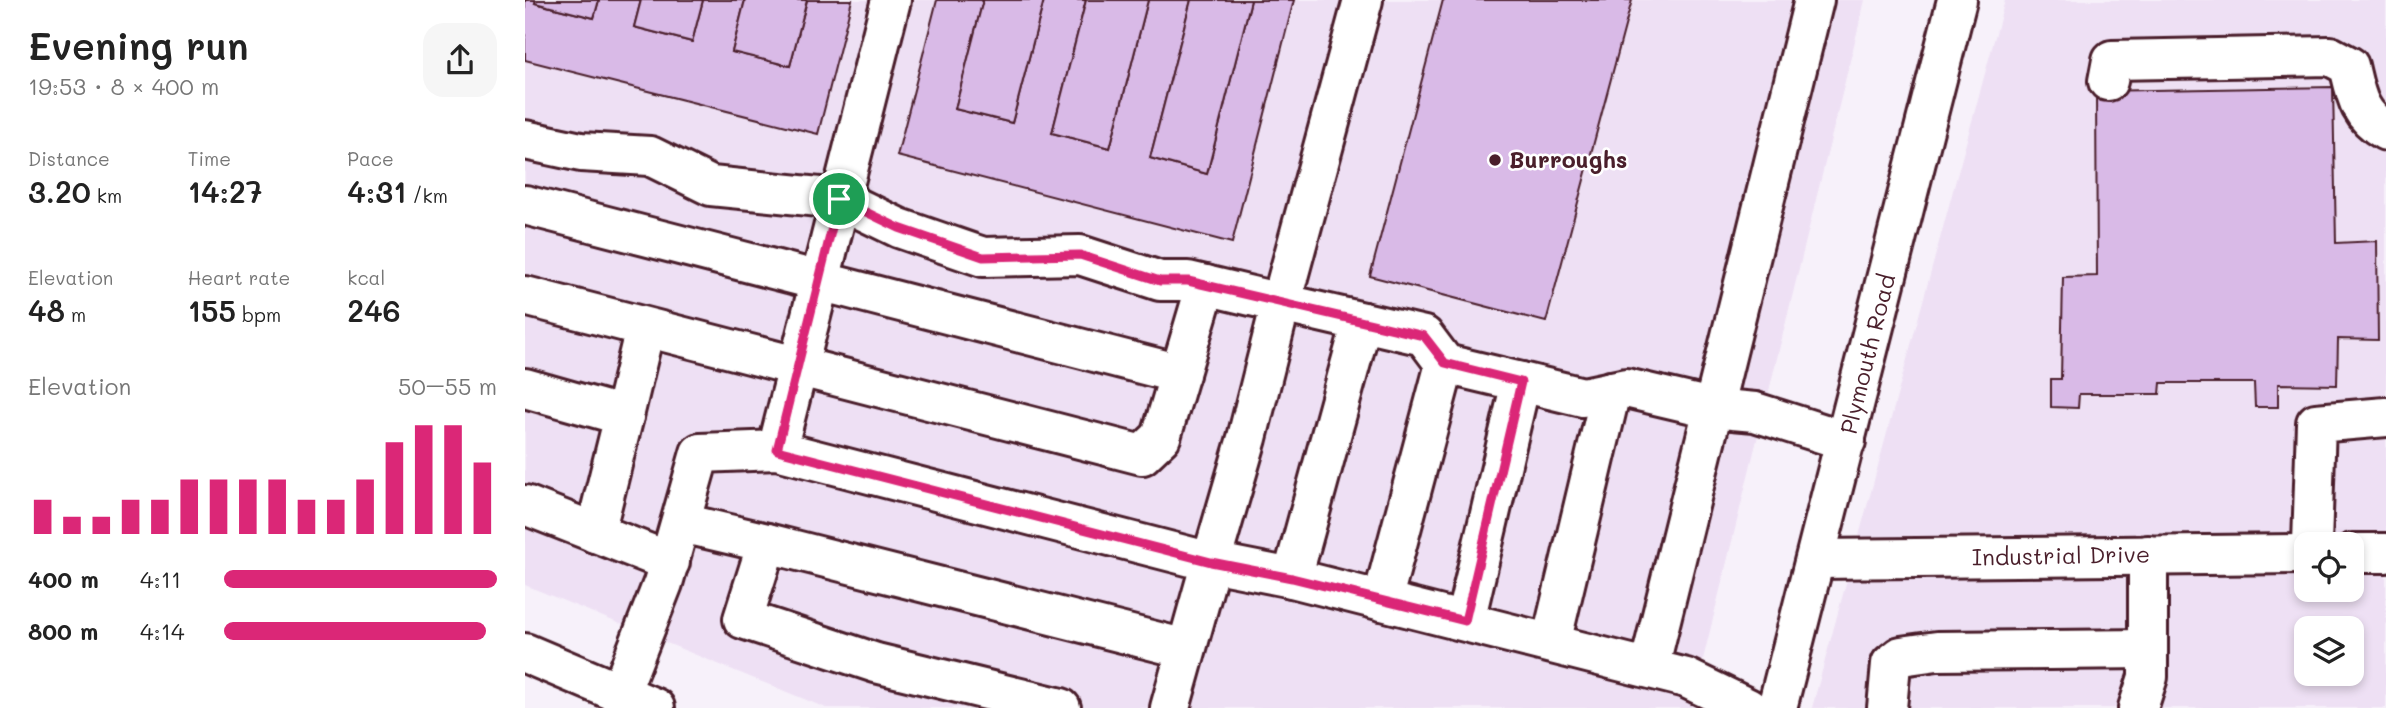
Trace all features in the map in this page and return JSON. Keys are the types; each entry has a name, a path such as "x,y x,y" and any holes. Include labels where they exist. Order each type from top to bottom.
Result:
{"main road":[{"path":"777,450 891,0"},
{"path":"1170,708 1247,438 1363,0"},
{"path":"1649,668 1711,408 1756,245 1814,0"},
{"name":"Plymouth Road","path":"1777,708 1957,0"},
{"path":"2108,81 2112,60 2330,56 2349,66 2356,96 2368,121 2386,131"},
{"path":"525,140 581,152 650,156 711,186 839,199 899,228 983,257 1080,255 1160,281 1188,281 1424,336 1445,363 1583,397 1626,388 1711,408 1755,412 1846,441"},
{"path":"525,205 1179,374"},
{"path":"525,296 1142,455 1161,437 1206,285"},
{"path":"1292,578 1362,321"},
{"path":"595,533 645,328"},
{"path":"1382,601 1445,363"},
{"path":"1465,621 1521,382"},
{"path":"525,388 624,416"},
{"path":"1551,643 1611,391"},
{"path":"2312,532 2316,423 2386,417"},
{"path":"620,693 670,562 700,453 777,450 1211,562 1292,578 1649,668 1686,678 1748,708"},
{"path":"525,505 670,562"},
{"path":"682,523 1187,649"},
{"path":"767,543 743,619 876,663 1061,708"},
{"path":"2364,553 2386,552"},
{"name":"Industrial Drive","path":"1816,559 2294,554"},
{"path":"2138,708 2146,690 2148,555"},
{"path":"1887,708 1891,664 1901,656 1937,651 2148,649"},
{"path":"525,653 655,708"}],"shaded area":[{"path":"525,0 1865,0 1691,708 826,708 525,585"},
{"path":"2005,0 2386,0 2386,708 1812,708"}],"building":[{"path":"525,0 536,0 535,3 594,18 599,0 641,0 634,27 692,42 703,0 745,0 732,52 790,66 807,0 852,0 818,134 525,60"},
{"path":"536,0 599,0 594,18 535,3"},
{"path":"641,0 703,0 692,42 634,27"},
{"path":"745,0 807,0 790,66 732,52"},
{"path":"937,0 983,0 955,109 1012,123 1044,0 1086,0 1052,133 1110,148 1148,0 1191,0 1150,158 1207,174 1251,0 1294,0 1232,243 897,156"},
{"path":"983,0 1044,0 1012,123 955,109"},
{"path":"1086,0 1148,0 1110,148 1052,133"},
{"path":"1191,0 1251,0 1207,174 1150,158"},
{"name":"Burroughs","path":"1443,0 1632,0 1546,322 1370,276"},
{"path":"2333,87 2336,243 2377,241 2378,340 2338,339 2337,385 2278,384 2278,407 2255,407 2254,383 2161,383 2160,394 2079,394 2078,408 2051,407 2051,379 2061,379 2063,277 2097,276 2096,91"}],"place":[{"name":"Burroughs","path":"1495,160"}],"route":[{"path":"839,199 899,228 983,257 1080,255 1160,281 1188,281 1424,336 1445,363 1521,382 1465,621 1292,578 1211,562 777,450 817,298 839,199"}]}
